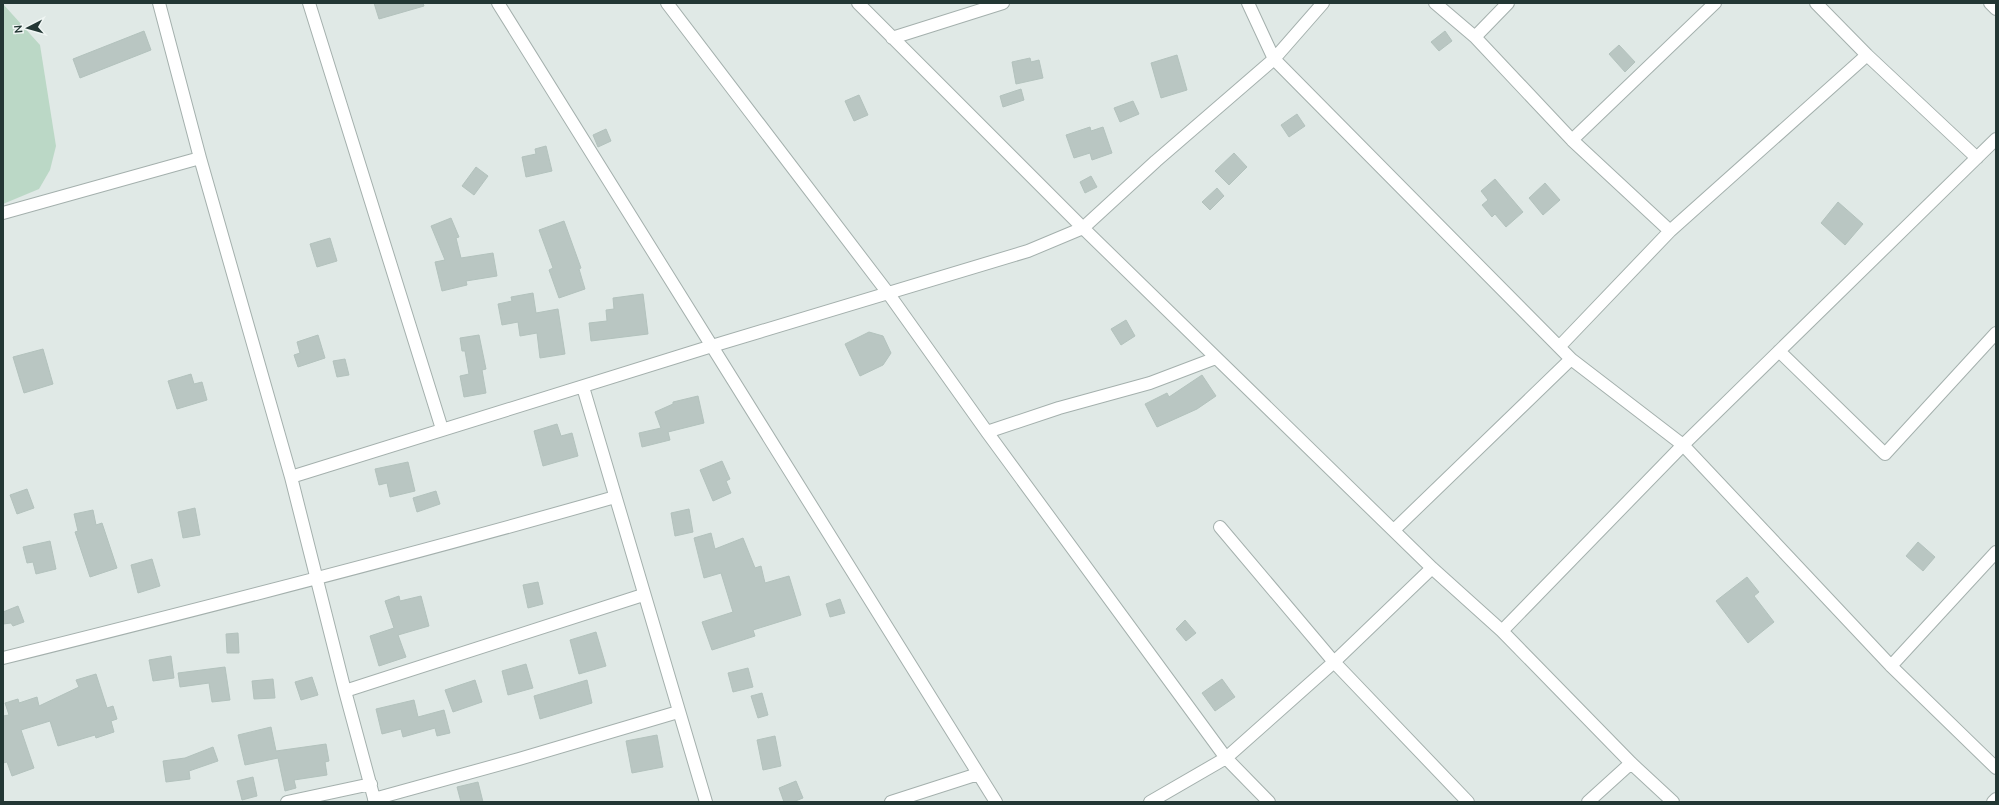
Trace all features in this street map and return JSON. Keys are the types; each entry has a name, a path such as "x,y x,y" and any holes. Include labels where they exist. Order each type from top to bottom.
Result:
{"street":[{"path":"159,3 200,158 291,477 345,691 375,801 678,712"},
{"path":"309,3 442,429"},
{"path":"498,3 996,802"},
{"path":"667,3 888,293 987,432 1226,758 1269,802"},
{"path":"858,3 1083,228 1432,568 1502,631 1631,763 1673,802"},
{"path":"892,38 1003,3"},
{"path":"1248,3 1274,59 1571,359 1683,445 1891,666 1996,768"},
{"path":"291,477 712,346 1028,251 1083,228 1156,161 1274,59 1323,3"},
{"path":"1435,3 1475,37 1572,140 1670,231"},
{"path":"1475,37 1508,3"},
{"path":"1572,140 1715,3"},
{"path":"1816,3 1867,55 1977,158"},
{"path":"1990,3 1996,9"},
{"path":"1559,347 1670,231 1867,55"},
{"path":"1502,631 1683,445 1996,139"},
{"path":"3,213 200,158"},
{"path":"1779,351 1885,454 1996,333"},
{"path":"987,432 1059,408 1150,382 1216,358"},
{"path":"1394,530 1571,359"},
{"path":"583,387 643,595 706,802"},
{"path":"3,658 182,614 460,541 615,497"},
{"path":"1220,527 1334,662 1468,802"},
{"path":"1891,666 1996,552"},
{"path":"1150,802 1226,758 1334,662 1432,568"},
{"path":"345,691 643,595"},
{"path":"1588,802 1631,763"},
{"path":"891,802 978,774"},
{"path":"287,802 371,784"},
{"path":"1993,802 1996,799"}],"green space":[{"path":"3,4 40,45 56,146 50,170 39,189 3,204"}],"building":[{"path":"374,3 423,3 424,6 379,19"},
{"path":"144,31 151,50 80,78 73,59"},
{"path":"1445,31 1452,41 1439,51 1431,42"},
{"path":"1619,45 1635,62 1625,72 1609,54"},
{"path":"1177,55 1187,90 1161,98 1151,63"},
{"path":"1030,58 1031,62 1039,60 1043,78 1016,84 1012,62"},
{"path":"1021,89 1024,100 1003,107 1000,96"},
{"path":"859,95 868,115 854,121 845,101"},
{"path":"1133,101 1139,114 1120,122 1114,108"},
{"path":"1297,114 1305,126 1289,137 1281,125"},
{"path":"1090,127 1091,131 1103,127 1112,153 1092,160 1090,153 1074,158 1066,135"},
{"path":"606,129 611,141 598,147 593,135"},
{"path":"546,146 552,171 526,177 522,157 536,154 535,149"},
{"path":"1234,153 1247,167 1229,185 1215,171"},
{"path":"476,167 488,176 474,195 462,186"},
{"path":"1091,176 1097,187 1085,193 1080,182"},
{"path":"1495,179 1523,212 1506,227 1495,214 1492,217 1482,205 1488,200 1481,191"},
{"path":"1545,183 1560,200 1543,215 1529,198"},
{"path":"1217,188 1224,196 1210,210 1202,202"},
{"path":"1838,202 1863,224 1845,245 1821,223"},
{"path":"451,218 459,237 456,238 461,258 493,253 497,276 466,281 467,285 442,291 435,262 445,260 431,226"},
{"path":"564,221 581,268 579,269 585,289 559,298 549,270 553,268 539,230"},
{"path":"330,238 337,261 317,267 310,244"},
{"path":"533,293 536,313 558,309 565,354 540,358 537,333 520,336 518,322 502,325 498,304 512,301 511,297"},
{"path":"643,294 648,334 591,341 589,323 607,321 606,310 614,309 613,298"},
{"path":"1126,320 1135,336 1121,345 1111,329"},
{"path":"869,332 883,336 891,353 883,365 860,376 845,344"},
{"path":"318,335 325,358 298,367 294,355 300,353 297,342"},
{"path":"479,335 486,369 482,370 486,393 464,397 460,376 469,374 465,351 462,351 460,338"},
{"path":"43,349 53,384 24,393 13,357"},
{"path":"345,359 349,375 337,377 333,361"},
{"path":"191,374 194,384 202,382 207,400 177,409 168,381"},
{"path":"1202,375 1216,396 1197,409 1157,427 1145,404 1167,393 1169,397"},
{"path":"698,396 704,423 668,432 670,440 642,447 639,433 661,428 655,412 673,404 673,402"},
{"path":"557,424 561,436 572,433 578,456 543,466 534,431"},
{"path":"722,461 730,479 726,481 731,493 713,501 700,470"},
{"path":"408,462 415,491 390,497 387,483 379,485 375,469"},
{"path":"27,489 34,508 17,514 10,495"},
{"path":"436,491 440,504 417,512 413,498"},
{"path":"195,508 200,535 183,538 178,512"},
{"path":"689,509 693,532 675,536 671,513"},
{"path":"93,510 96,525 102,523 117,568 90,577 75,532 78,531 74,514"},
{"path":"711,533 715,549 743,538 755,568 761,566 765,583 789,576 801,615 753,630 755,636 712,650 702,622 733,612 721,573 704,578 694,538"},
{"path":"50,541 56,569 36,574 33,562 27,563 23,547"},
{"path":"1918,542 1935,557 1923,571 1906,556"},
{"path":"152,559 160,586 138,593 131,565"},
{"path":"1747,577 1759,592 1754,596 1774,622 1748,643 1716,601"},
{"path":"538,582 543,604 528,608 523,585"},
{"path":"399,596 400,601 421,596 429,626 398,635 406,657 379,666 370,636 394,628 385,601"},
{"path":"840,599 845,613 830,617 826,604"},
{"path":"18,606 24,622 13,626 11,623 3,624 3,612"},
{"path":"1185,620 1196,633 1186,641 1176,629"},
{"path":"596,632 606,666 579,674 570,640"},
{"path":"238,633 239,653 227,653 226,634"},
{"path":"171,656 174,678 153,681 149,660"},
{"path":"526,664 533,688 508,695 502,671"},
{"path":"225,667 230,700 212,702 209,683 180,687 178,673"},
{"path":"748,668 753,687 733,692 728,673"},
{"path":"96,674 107,708 113,706 117,719 111,721 114,732 96,738 95,735 58,746 50,721 21,730 34,768 12,776 7,762 3,763 3,716 9,715 5,703 18,699 19,703 37,697 39,706 79,687 76,680"},
{"path":"312,677 318,695 301,700 295,682"},
{"path":"273,679 275,698 254,699 252,681"},
{"path":"1222,679 1235,697 1215,711 1202,693"},
{"path":"475,680 482,702 453,712 445,690"},
{"path":"587,680 592,703 540,719 534,696"},
{"path":"762,693 768,715 758,718 751,696"},
{"path":"414,700 418,717 444,710 450,733 437,736 435,728 403,737 401,729 382,734 376,709"},
{"path":"271,727 276,751 326,744 329,761 325,762 327,775 294,780 296,788 285,791 278,758 245,765 238,735"},
{"path":"657,735 663,767 632,773 626,741"},
{"path":"775,736 781,766 763,770 757,740"},
{"path":"213,747 218,761 189,771 190,779 166,782 163,761 185,758"},
{"path":"253,777 257,796 242,800 237,781"},
{"path":"796,781 803,798 793,802 784,802 779,788"},
{"path":"478,782 483,802 461,802 457,787"}]}
